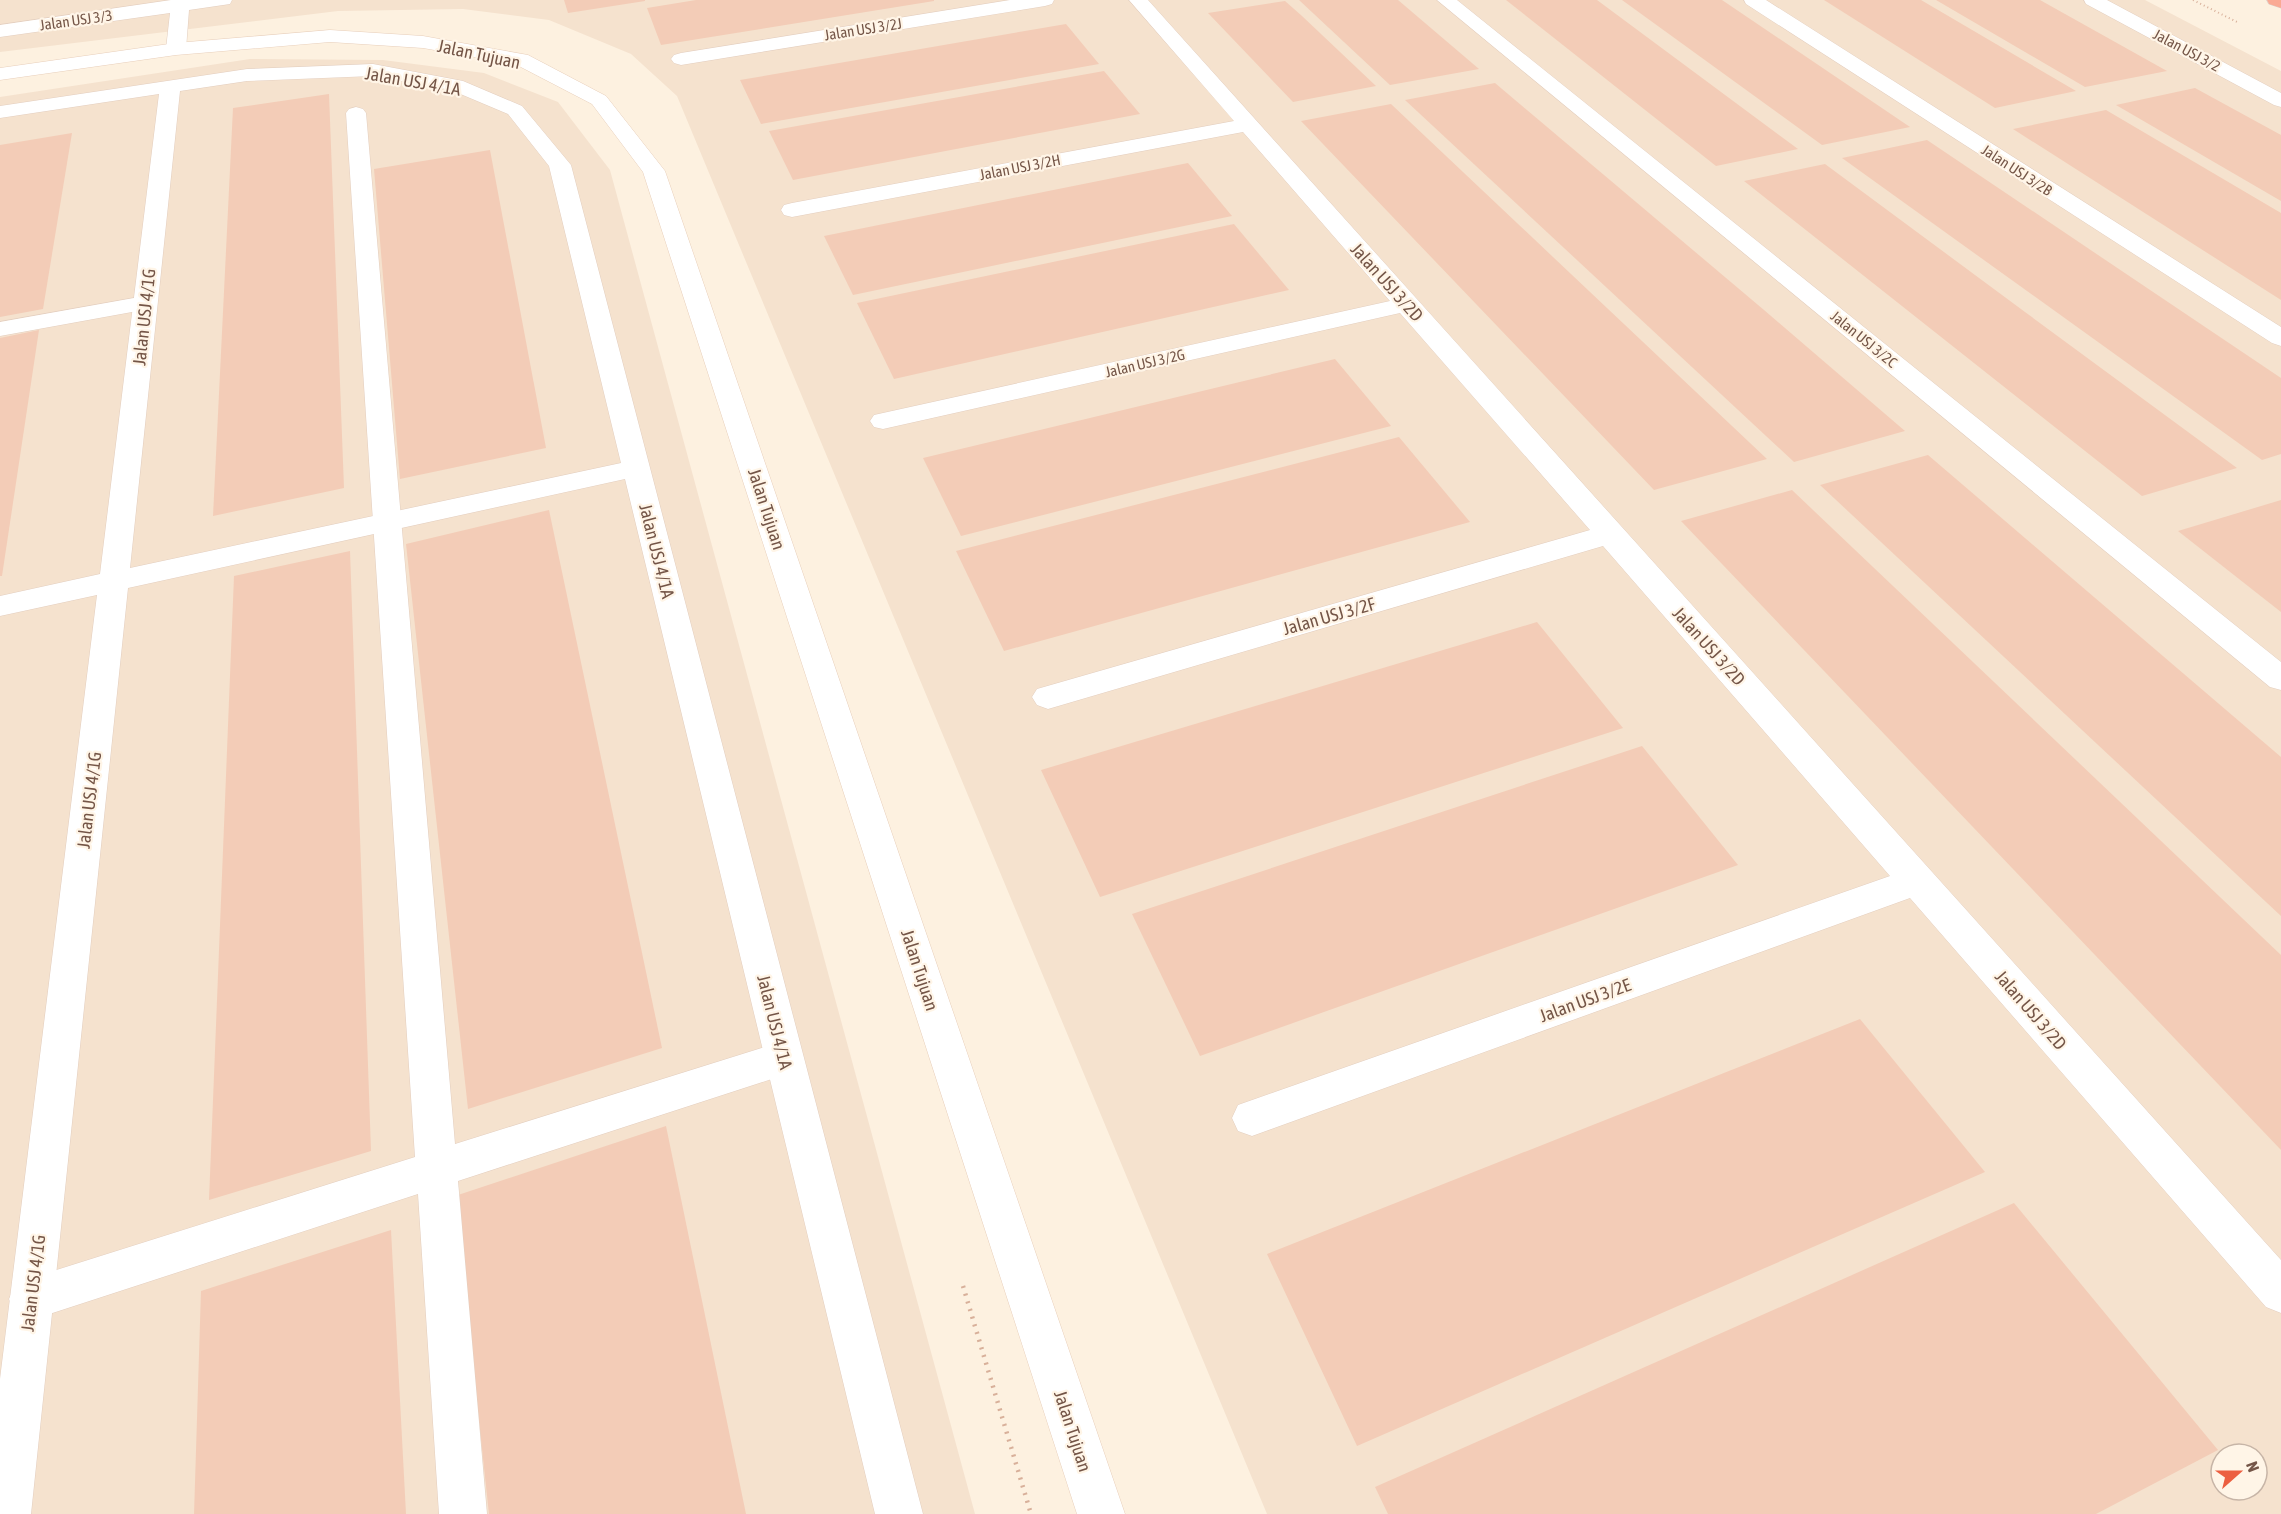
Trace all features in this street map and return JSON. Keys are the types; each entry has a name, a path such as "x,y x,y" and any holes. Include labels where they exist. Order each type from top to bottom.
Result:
{"highway":[{"path":"2276,0 2281,2"}],"street":[{"name":"Jalan USJ 3/3","path":"0,31 180,3 223,0"},
{"name":"Jalan USJ 3/2J","path":"681,59 1045,0"},
{"name":"Jalan USJ 3/2D","path":"1138,0 2281,1292"},
{"name":"Jalan USJ 3/2C","path":"1446,0 2281,679"},
{"name":"Jalan USJ 3/2B","path":"1753,0 2281,338"},
{"name":"Jalan USJ 3/2","path":"2093,0 2281,100"},
{"path":"176,49 180,3"},
{"name":"Jalan Tujuan","path":"0,74 176,49 330,36 423,42 521,59 599,100 654,171 1101,1514"},
{"name":"Jalan USJ 4/1A","path":"0,112 247,75 373,70 456,85 515,110 560,165 899,1514"},
{"name":"Jalan USJ 4/1G","path":"7,1514 170,86"},
{"path":"357,113 463,1514"},
{"name":"Jalan USJ 3/2H","path":"792,210 1247,125"},
{"path":"0,329 145,303"},
{"name":"Jalan USJ 3/2G","path":"883,422 1407,304"},
{"path":"0,606 636,468"},
{"name":"Jalan USJ 3/2F","path":"1048,697 1611,534"},
{"name":"Jalan USJ 3/2E","path":"1252,1118 1917,881"},
{"path":"31,1299 784,1058"}],"shaded area":[{"path":"0,0 2145,0 2281,71 2281,1514 1267,1514 677,96 631,54 549,20 463,9 338,11 0,52"},
{"path":"250,59 383,60 484,73 558,102 610,170 975,1514 0,1514 0,97"}],"building":[{"path":"564,0 645,0 645,1 568,13"},
{"path":"696,0 934,1 661,45 647,8"},
{"path":"1299,0 1398,0 1479,69 1390,85"},
{"path":"1506,0 1597,0 1798,149 1716,166"},
{"path":"1622,0 1722,0 1910,127 1822,145"},
{"path":"1824,0 1921,0 2076,91 1995,108"},
{"path":"1936,0 2040,0 2167,71 2085,87"},
{"path":"1285,1 1376,86 1293,102 1208,13"},
{"path":"1066,24 1099,64 761,124 740,80"},
{"path":"1104,71 1140,114 793,180 769,131"},
{"path":"1495,83 1905,431 1794,462 1405,100"},
{"path":"2195,88 2281,135 2281,201 2116,105"},
{"path":"329,94 344,488 213,516 233,108"},
{"path":"1391,104 1767,459 1654,490 1301,121"},
{"path":"2106,110 2281,213 2281,300 2013,129"},
{"path":"72,133 43,309 0,317 0,145"},
{"path":"1927,140 2281,378 2281,454 2262,460 1842,158"},
{"path":"490,150 546,448 400,479 374,169"},
{"path":"1188,163 1232,216 853,295 824,236"},
{"path":"1825,164 2237,468 2142,496 1744,181"},
{"path":"1234,224 1289,290 894,379 857,303"},
{"path":"39,330 2,576 0,576 0,338"},
{"path":"1335,359 1391,426 961,536 923,458"},
{"path":"1399,437 1470,522 1004,651 956,551"},
{"path":"1928,455 2281,757 2281,916 1820,485"},
{"path":"1792,490 2281,955 2281,1150 1681,521"},
{"path":"2281,500 2281,612 2178,531"},
{"path":"549,510 662,1048 468,1109 406,544"},
{"path":"350,551 371,1151 209,1200 234,576"},
{"path":"1537,622 1623,728 1100,897 1041,770"},
{"path":"1642,746 1738,865 1200,1056 1132,914"},
{"path":"1860,1019 1985,1172 1357,1446 1267,1254"},
{"path":"666,1126 746,1514 489,1514 455,1196"},
{"path":"2014,1203 2211,1442 2209,1442 2209,1455 2096,1514 1388,1514 1375,1487"},
{"path":"391,1230 406,1514 194,1514 201,1291"}]}
